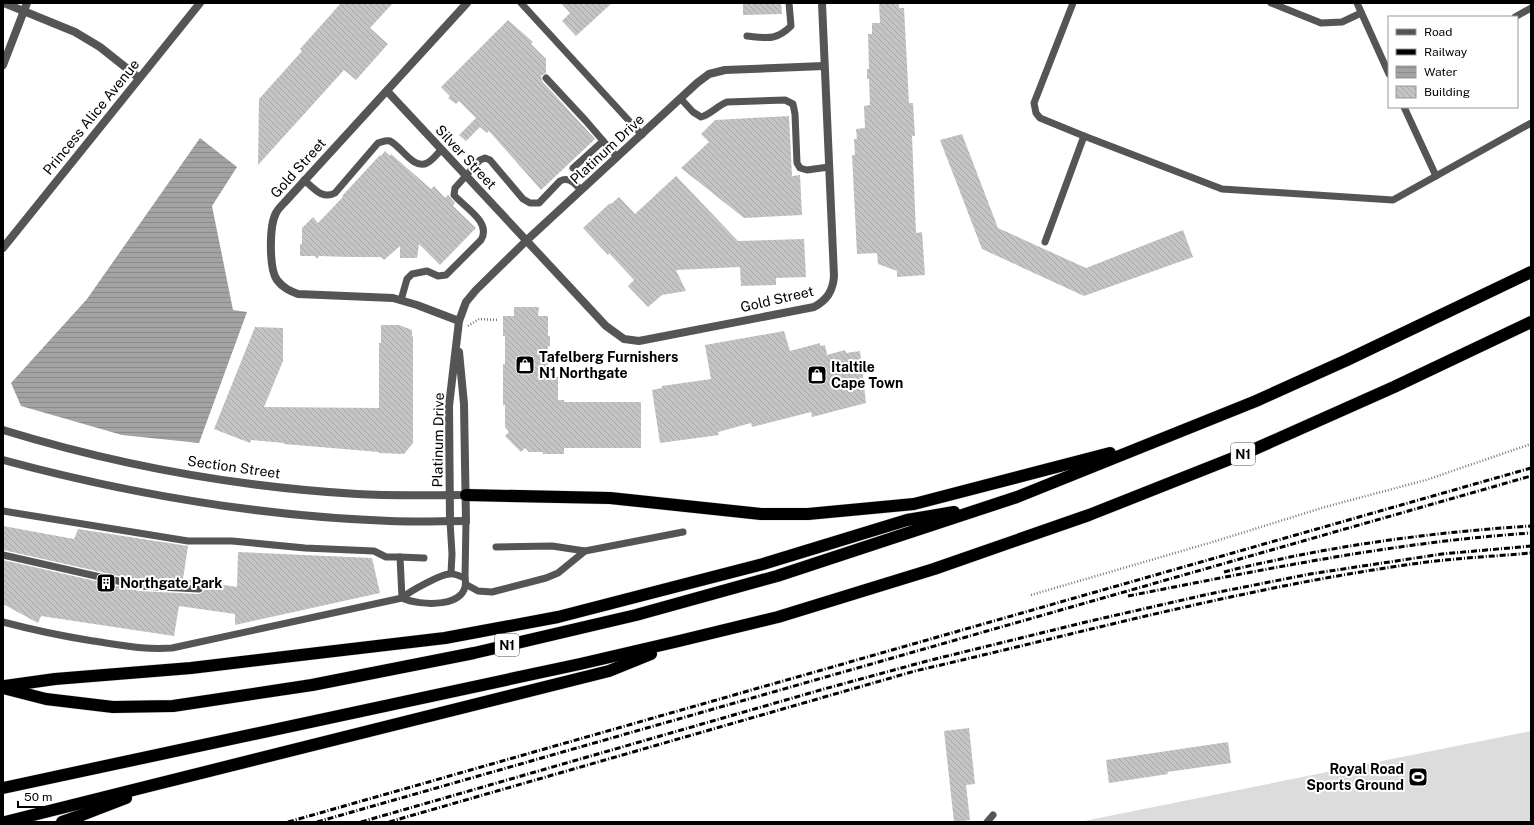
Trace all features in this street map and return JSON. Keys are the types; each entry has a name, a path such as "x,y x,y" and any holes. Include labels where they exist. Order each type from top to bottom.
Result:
{"highway":[{"name":"N1","path":"3,688 46,699 113,708 173,706 312,685 474,653 636,615 777,576 999,504 1256,401 1347,360 1531,272"},
{"name":"N1","path":"3,788 679,641 778,617 934,569 1089,515 1248,452 1394,387 1531,322"},
{"path":"466,495 610,498 761,514 808,514 914,504 1158,441"},
{"path":"3,688 55,679 191,668 445,638 558,617 763,564 907,520 999,504"},
{"path":"5,822 609,671 679,641"},
{"path":"62,822 82,816 166,781"}],"street":[{"path":"4,3 76,32 100,47 139,78"},
{"path":"3,65 27,3"},
{"name":"Princess Alice Avenue","path":"3,248 200,3"},
{"name":"Gold Street","path":"459,321 418,305 393,298 298,294 285,288 276,279 272,264 272,225 276,213 304,180 467,3"},
{"name":"Gold Street","path":"527,240 606,326 624,339 639,342 814,307 823,302 830,294 834,281 822,3"},
{"name":"Platinum Drive","path":"450,521 449,406 459,321 466,302 476,290 527,240 709,74 725,70 824,66"},
{"name":"Silver Street","path":"387,91 466,177 527,240"},
{"name":"Platinum Drive","path":"457,336 464,404 466,521"},
{"name":"Section Street","path":"3,430 68,448 166,470 233,481 298,490 358,494 421,496 466,495"},
{"path":"3,460 111,487 249,509 390,521 466,521"}],"lane":[{"path":"521,3 642,135"},
{"path":"748,36 772,38 782,34 791,26 788,3"},
{"path":"1073,3 1034,103 1034,108 1040,118 1212,186 1238,190 1393,200 1531,123"},
{"path":"1270,3 1321,23 1342,22 1362,13"},
{"path":"1357,3 1388,72"},
{"path":"1517,16 1531,8"},
{"path":"546,78 617,157"},
{"path":"681,99 693,112 701,117 709,114 727,102 785,100 792,104 795,114 798,162 800,168 807,170 829,167"},
{"path":"1404,108 1436,176"},
{"path":"1045,242 1084,136"},
{"path":"304,180 323,196 335,194 378,143 385,140 390,141 415,163 428,163 441,150"},
{"path":"573,168 603,141"},
{"path":"401,300 407,279 412,274 427,271 438,276 446,275 484,236 482,224 454,195 455,188 480,160 486,158 490,160 523,199 530,203 539,203 564,179 569,180 581,190"},
{"path":"3,511 188,541 232,541 305,548 374,551 386,557 424,558"},
{"path":"450,521 452,554 451,573"},
{"path":"402,598 410,601 432,603 450,602 463,594 466,582 466,521"},
{"path":"496,547 552,546 585,551 683,532"},
{"path":"451,573 478,591 492,592 546,578 558,573 585,551"},
{"path":"3,555 140,586 199,589"},
{"path":"400,557 402,598"},
{"path":"3,622 35,631 136,648 172,648 402,598 407,593 451,573"},
{"path":"987,822 993,815"}],"path":[{"path":"469,326 479,320 497,320"},
{"path":"1030,595 1216,541 1325,507 1426,480 1531,444"}],"shaded area":[{"name":"Royal Road Sports Ground","path":"1531,731 1531,822 1079,822"}],"water":[{"path":"200,138 237,167 212,206 233,310 247,312 199,443 122,435 21,406 11,383 87,299"}],"building":[{"path":"341,3 393,3 370,28 388,44 356,80 344,70 258,165 259,99 302,51 300,49"},
{"path":"561,3 612,3 576,36 562,21 570,13"},
{"path":"743,3 781,3 782,14 743,15"},
{"path":"879,3 899,3 899,8 904,8 909,103 913,103 915,136 912,136 916,233 922,232 925,275 897,277 897,271 878,264 877,253 857,254 852,155 855,155 854,139 857,139 856,129 865,128 864,106 870,105 869,79 867,79 867,69 869,69 868,34 872,34 872,23 880,23"},
{"path":"508,20 533,42 531,44 546,59 546,73 541,76 542,81 595,139 541,190 489,131 487,133 480,127 466,141 459,135 476,118 459,101 456,104 448,98 450,96 441,87"},
{"path":"789,116 792,176 800,175 802,215 744,218 681,168 709,142 701,134 715,120"},
{"path":"962,134 998,228 1086,268 1183,230 1193,257 1084,296 982,249 940,140"},
{"path":"385,151 390,156 391,154 431,189 434,186 445,198 448,195 455,203 453,206 476,228 440,265 419,244 417,258 400,258 400,246 384,260 381,257 319,256 317,259 315,256 300,256 302,228 313,217 318,223"},
{"path":"676,176 738,241 804,239 806,277 776,278 776,285 741,286 740,267 676,270 686,291 662,295 648,307 628,286 634,280 583,228 610,203 611,204 619,197 635,214"},
{"path":"514,307 539,307 538,316 548,316 548,336 550,336 550,346 548,346 548,377 558,377 558,400 564,400 564,402 641,402 641,448 564,448 564,454 543,454 543,452 529,452 525,448 521,452 505,436 509,432 505,427 505,405 503,405 505,336 503,336 503,316 514,316"},
{"path":"381,325 399,325 412,330 413,443 404,454 379,453 251,440 250,443 214,429 255,327 283,328 283,361 264,407 379,408 379,343 381,343"},
{"path":"784,331 790,351 820,343 820,346 825,345 827,355 845,350 846,353 860,351 866,403 812,417 811,412 752,427 751,423 718,432 719,435 660,443 652,390 662,388 662,386 711,379 705,345"},
{"name":"Northgate Park","path":"3,526 74,539 78,529 188,546 183,579 237,587 238,552 372,558 380,593 235,625 235,614 179,606 174,636 41,616 38,623 3,604 3,560 139,591 199,594 203,592 204,589 202,585 199,584 141,581 3,550"},
{"path":"969,728 975,784 966,785 970,820 954,822 944,731"},
{"path":"1228,742 1231,763 1167,772 1168,774 1109,783 1106,760"}],"railway":[{"path":"288,822 1531,468"},
{"path":"317,822 1531,476"},
{"path":"1224,572 1320,551 1380,541 1531,526"},
{"path":"1128,596 1279,567 1379,550 1480,537 1531,533"},
{"path":"361,822 824,689 927,661 1086,622 1209,594 1310,574 1442,554 1531,546"},
{"path":"389,822 915,671 1106,625 1234,596 1362,572 1427,562 1531,553"}],"place":[{"name":"Tafelberg Furnishers N1 Northgate","path":"525,365"},
{"name":"Italtile Cape Town","path":"817,375"},
{"name":"Northgate Park","path":"106,583"},
{"name":"Royal Road Sports Ground","path":"1418,777"}]}
